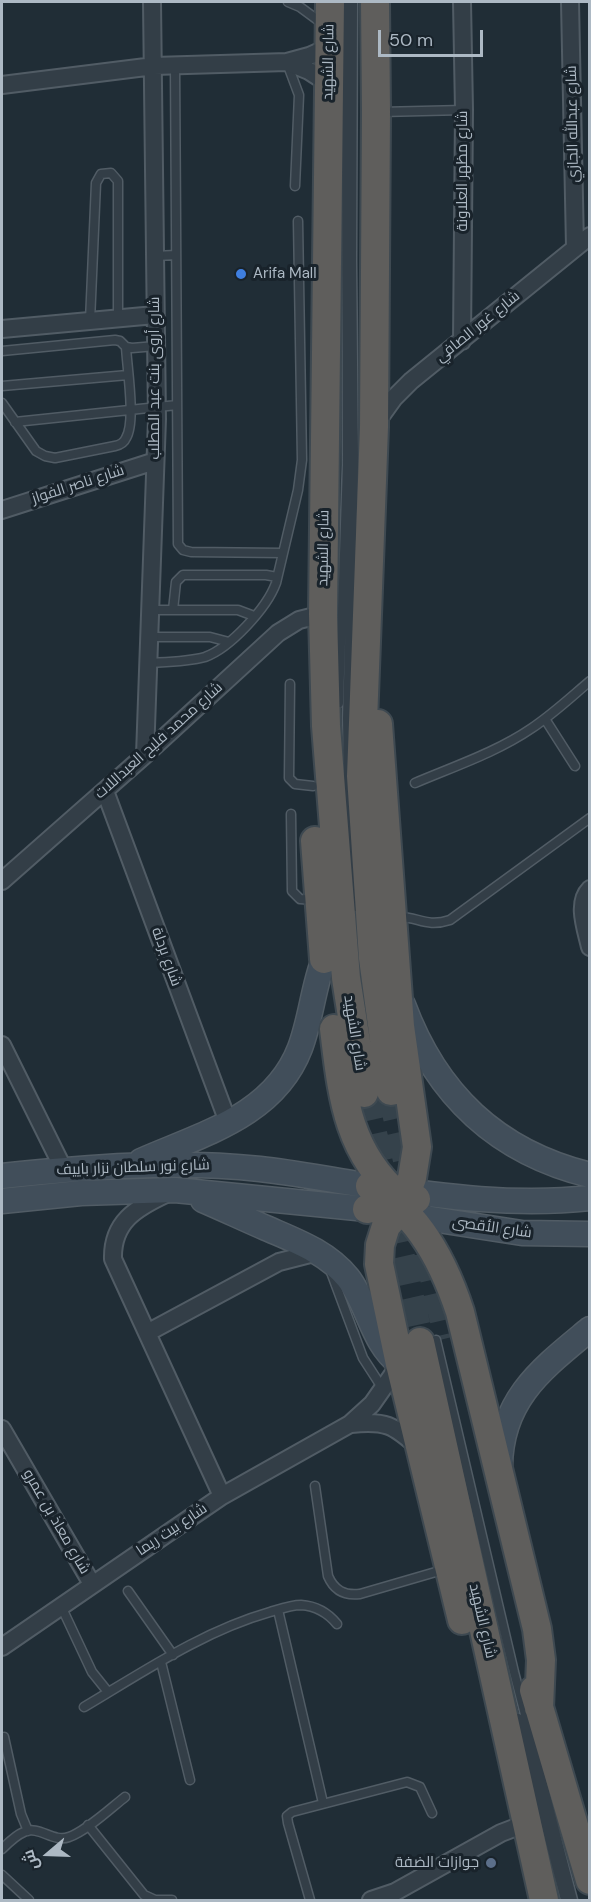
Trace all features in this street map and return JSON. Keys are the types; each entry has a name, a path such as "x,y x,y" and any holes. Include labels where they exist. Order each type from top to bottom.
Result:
{"highway":[{"name":"شارع الشهيد","path":"375,2 374,427 361,743 362,803 380,1092"},
{"name":"شارع الشهيد","path":"330,26 313,460 323,614 326,726 345,978 380,1092"},
{"path":"364,645 378,722 404,1062 417,1147 412,1178 383,1235 380,1264 400,1364 467,1634 479,1659 496,1682"},
{"path":"326,726 316,756 313,786 318,899 324,959 345,1105 359,1144 437,1257 456,1298 537,1629 541,1660 539,1708"},
{"name":"شارع الشهيد","path":"433,1340 496,1682 544,1900"},
{"path":"433,1340 590,1880"}],"main road":[{"path":"130,1166 245,1114 273,1092 294,1063 304,1037 324,959"},
{"path":"398,991 408,1019 430,1062 457,1100 495,1134 516,1147 562,1168 590,1175"},
{"name":"شارع نور سلطان نزار باييف","path":"2,1176 130,1166 230,1166 400,1202"},
{"path":"180,1191 318,1252 338,1267 356,1289 381,1343 392,1358 400,1364"},
{"name":"شارع نور سلطان نزار باييف","path":"2,1201 81,1193 180,1191 400,1202"},
{"name":"شارع الأقصى","path":"400,1202 590,1198"},
{"name":"شارع الأقصى","path":"400,1202 522,1233 590,1234"},
{"path":"500,1477 502,1444 519,1398 539,1371 590,1329"}],"street":[{"name":"شارع أروى بنت عبد المطلب","path":"145,755 157,407 152,2"},
{"name":"شارع مظهر العلاونة","path":"462,2 464,110 462,341"},
{"name":"شارع عبدالله الجازي","path":"570,2 575,247"},
{"path":"2,85 154,66 287,62 309,56 330,26"},
{"path":"287,62 309,71 329,84"},
{"name":"شارع غور الصافي","path":"374,427 402,389 590,236"},
{"path":"2,329 155,315"},
{"name":"شارع ناصر الفواز","path":"2,510 155,460"},
{"name":"شارع محمد فليح العبداللات","path":"2,881 105,791 278,633 299,620 323,614"},
{"name":"شارع بردلة","path":"105,791 228,1122"},
{"path":"590,889 587,890 582,904 590,947"},
{"path":"2,1046 64,1170"},
{"path":"180,1191 140,1207 132,1213 120,1228 113,1249 113,1259 222,1496"},
{"path":"147,1333 279,1262 318,1252"},
{"name":"شارع بيت ريما","path":"2,1647 222,1496 350,1425 372,1404 400,1364"},
{"name":"شارع بيت ريما","path":"350,1425 372,1422 387,1425 401,1432 422,1451"},
{"name":"شارع معاذ بن عمرو","path":"2,1429 92,1584"},
{"path":"371,1900 392,1896 501,1833 527,1824"}],"lane":[{"path":"288,2 300,4 330,26"},
{"path":"346,2 347,465 339,737 345,865 355,967"},
{"path":"353,2 354,466 347,738 349,829 356,911"},
{"path":"287,62 299,95 295,186"},
{"path":"175,65 177,540 180,547 191,552 283,553"},
{"path":"376,112 464,110"},
{"path":"90,321 96,183 101,174 106,172 111,173 118,181 118,319"},
{"path":"148,663 205,657 229,642 271,595 278,577 298,490 313,460 298,221"},
{"path":"155,256 176,255"},
{"path":"2,351 115,340 132,348 156,346"},
{"path":"2,403 36,451 45,456 55,458 119,445 128,434 131,410 126,346"},
{"path":"2,386 128,375"},
{"path":"15,422 177,405"},
{"path":"173,610 176,582 183,575 278,577"},
{"path":"150,610 238,610 254,616"},
{"path":"149,638 210,637 229,642"},
{"path":"415,783 502,746 545,719 590,681"},
{"path":"290,684 289,778 295,784 313,786"},
{"path":"545,719 575,766"},
{"path":"291,814 292,891 300,899 318,899"},
{"path":"392,919 402,917 427,924 450,920 590,818"},
{"path":"377,1059 380,1092"},
{"path":"318,1252 337,1285 366,1363 383,1389"},
{"path":"433,1340 515,1706 565,1900"},
{"path":"433,1340 514,1672 573,1900"},
{"path":"315,1486 328,1576 340,1592 360,1594 450,1568"},
{"path":"128,1591 173,1655"},
{"path":"84,1707 216,1632 278,1610 294,1605 310,1606 325,1612 337,1624"},
{"path":"61,1606 92,1672 108,1692"},
{"path":"278,1610 323,1803"},
{"path":"161,1662 190,1780"},
{"path":"4,1737 21,1814 28,1831"},
{"path":"310,1900 287,1820 292,1812 407,1782 420,1787 432,1813"},
{"path":"2,1849 20,1834 28,1831 36,1831 55,1838 66,1838 125,1797"},
{"path":"88,1824 144,1895 155,1900 172,1900"},
{"path":"2,1875 29,1900"}],"tunnel":[{"path":"391,1091 409,1169"},
{"path":"364,1093 420,1342"},
{"path":"428,1252 448,1338"}],"place":[{"name":"Arifa Mall","path":"241,274"},
{"name":"جوازات الضفة","path":"491,1863"}]}
